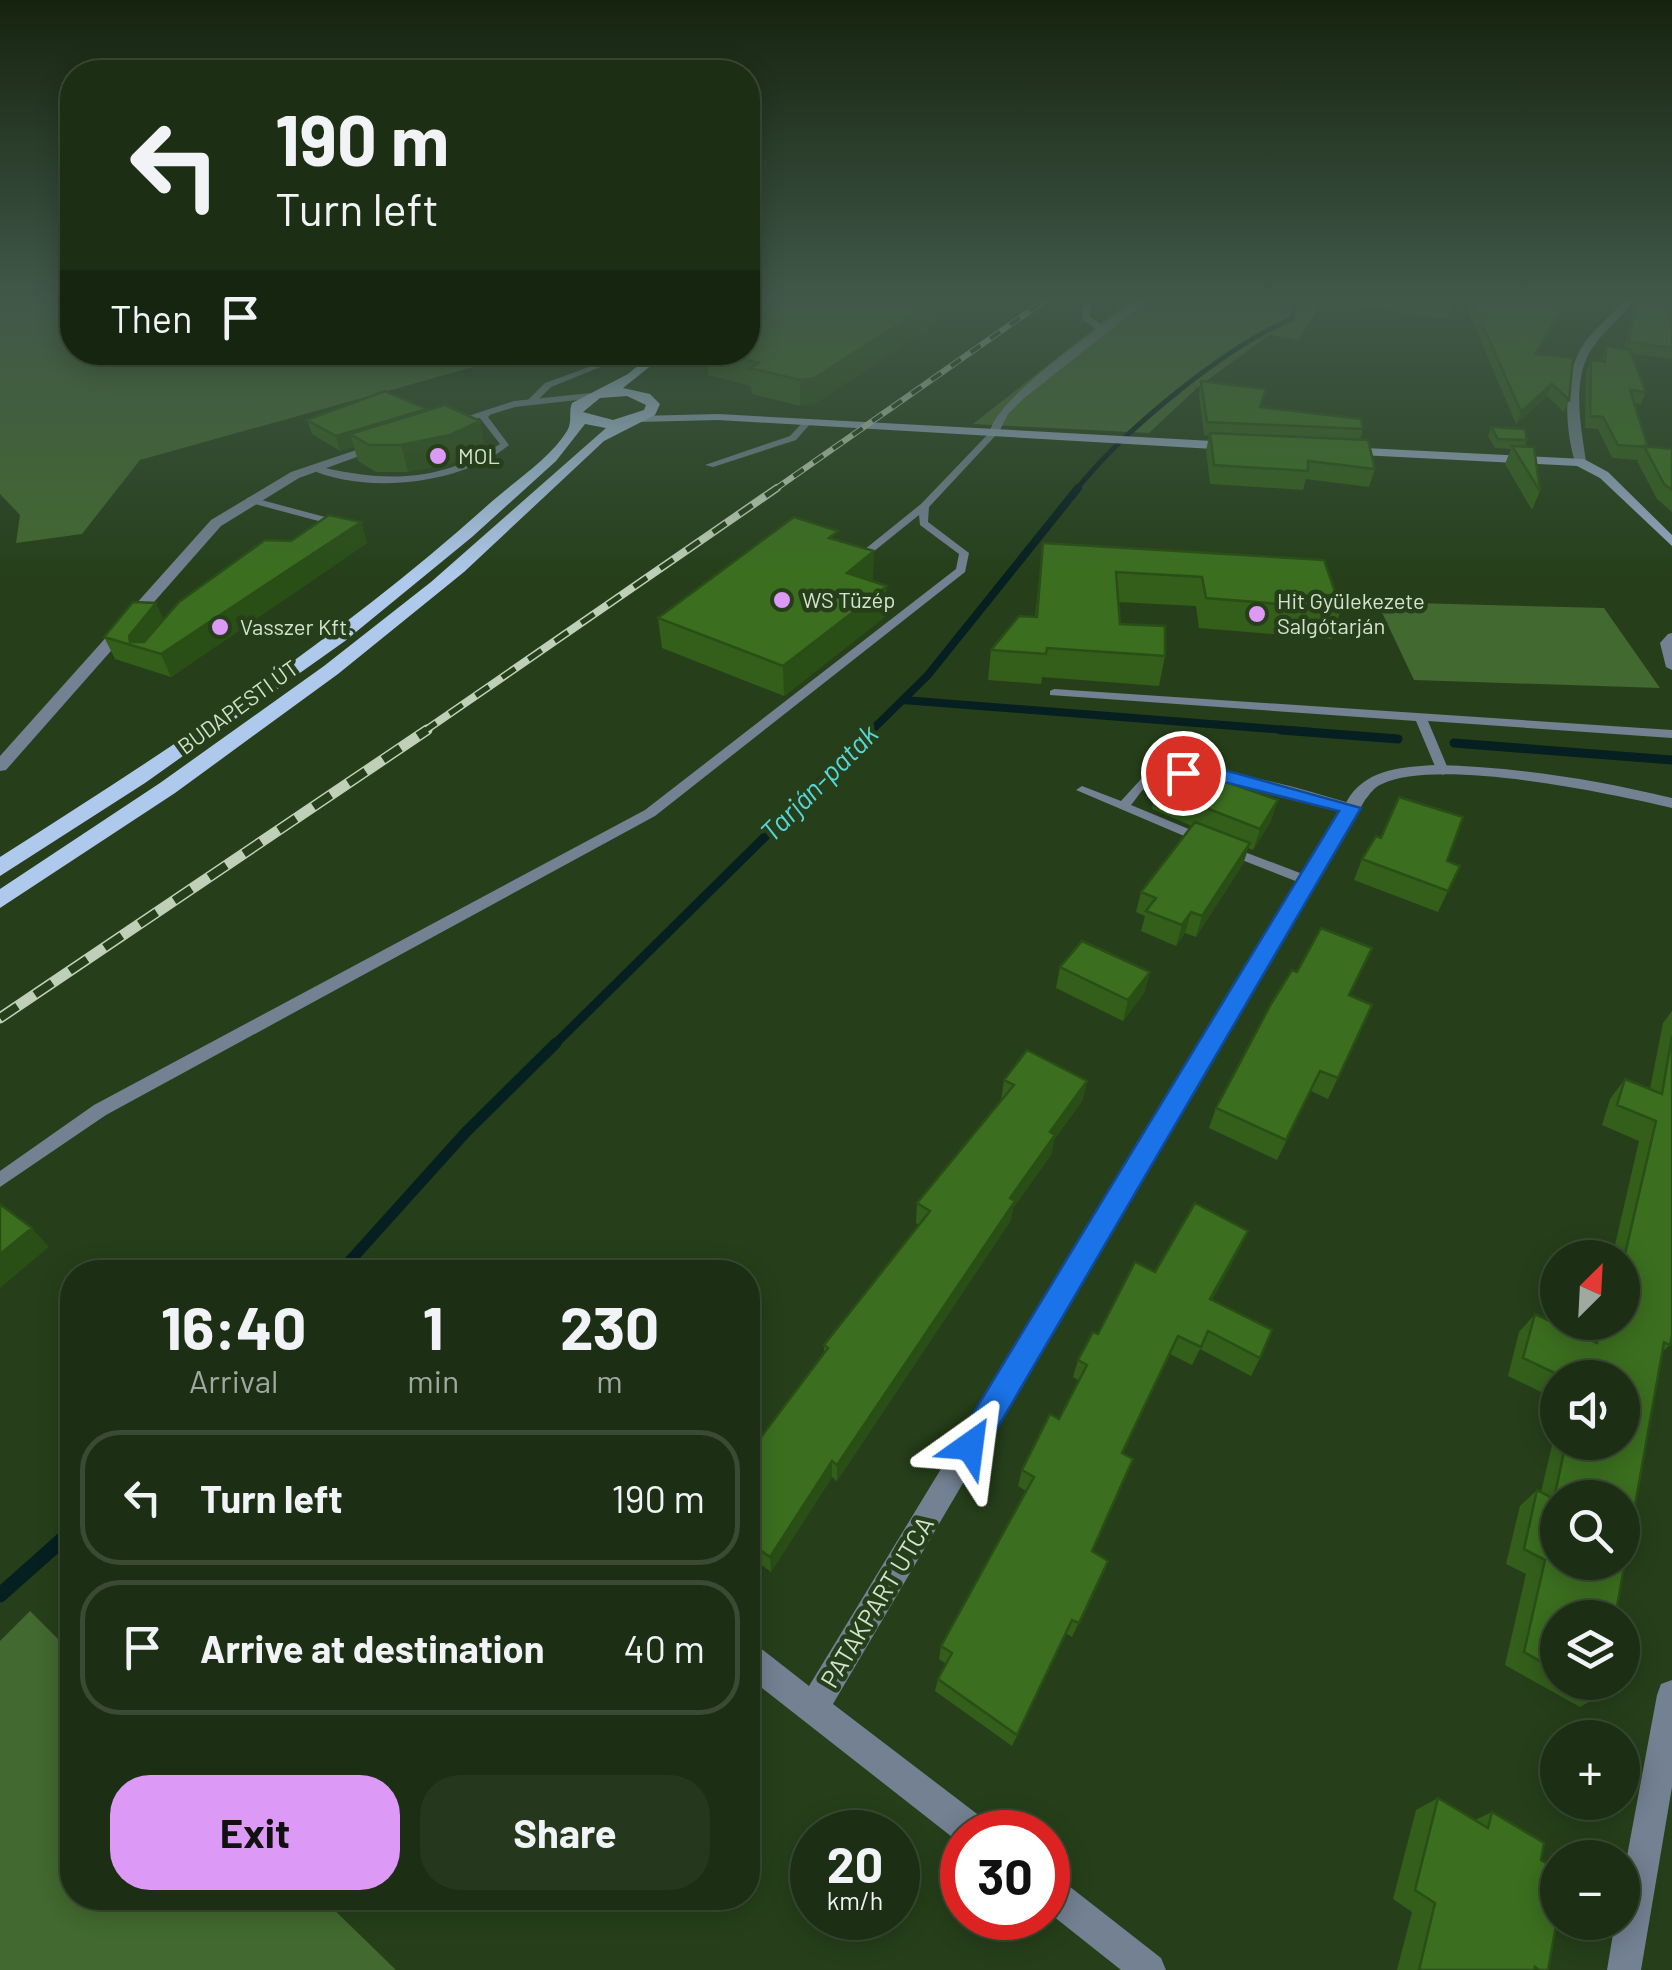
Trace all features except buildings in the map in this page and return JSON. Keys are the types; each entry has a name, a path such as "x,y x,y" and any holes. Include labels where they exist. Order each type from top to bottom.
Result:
{"main road":[{"path":"647,400 652,393"},
{"path":"598,394 718,416 806,424 1254,447"},
{"name":"BUDAPESTI ÚT","path":"0,868 221,722 372,611 503,501 570,437 577,413 598,394"},
{"name":"BUDAPESTI ÚT","path":"0,900 232,744 351,655 440,584 599,438 650,412 647,400"},
{"path":"577,413 596,423 718,416"},
{"path":"1330,450 1580,462 1604,476 1672,542"}],"street":[{"path":"994,434 1010,405 1025,393"},
{"path":"1576,393 1580,462"},
{"path":"440,427 532,402 598,394"},
{"path":"532,402 577,413"},
{"path":"2,762 198,540 250,500 312,468 390,442"},
{"name":"PATAKPART UTCA","path":"814,1708 1351,808 1378,778 1414,770 1576,780 1672,803"},
{"name":"PATAKPART UTCA","path":"760,1667 945,1810"},
{"path":"1624,1970 1672,1694"},
{"path":"1070,1908 1149,1970"}],"lane":[{"path":"532,402 540,393"},
{"path":"312,468 356,480 419,481 505,445 485,424 483,417 489,412"},
{"path":"710,466 793,438 806,424"},
{"path":"847,567 924,506 994,434"},
{"path":"250,500 342,524 325,535"},
{"path":"0,1180 100,1110 650,812 961,570 964,553 923,523 924,506"},
{"path":"138,609 160,609"},
{"path":"1672,636 1666,643 1672,667"},
{"path":"1054,693 1672,734"},
{"path":"1422,720 1442,771"},
{"path":"1124,807 1150,778 1183,773 1228,777 1351,808"},
{"path":"1215,796 1228,777"},
{"path":"1082,790 1308,881"}],"green space":[{"path":"0,393 380,393 140,460 82,534 16,543 20,515 0,494"},
{"path":"1012,393 1192,393 1149,433 973,424"},
{"path":"1377,602 1604,608 1660,688 1414,680"},
{"path":"30,1611 60,1641 60,1910 334,1910 396,1970 0,1970 0,1641"}],"waterway":[{"name":"Tarján-patak","path":"1076,490 1120,443 1176,393"},
{"name":"Tarján-patak","path":"870,732 928,675 1078,488"},
{"path":"903,700 1312,732"},
{"name":"Tarján-patak","path":"554,1045 873,730"},
{"path":"1281,730 1398,739"},
{"path":"1454,743 1672,760"},
{"name":"Tarján-patak","path":"351,1260 466,1132 556,1043"},
{"name":"Tarján-patak","path":"0,1595 60,1542"}],"railway":[{"path":"774,490 913,393"},
{"path":"423,732 777,488"},
{"path":"0,1018 427,730"}],"place":[{"name":"MOL","path":"438,456"},
{"name":"WS Tüzép","path":"782,600"},
{"name":"Hit Gyülekezete Salgótarján","path":"1257,614"},
{"name":"Vasszer Kft.","path":"220,627"}],"route":[{"path":"970,1446 1351,808 1228,777 1183,773"}]}
